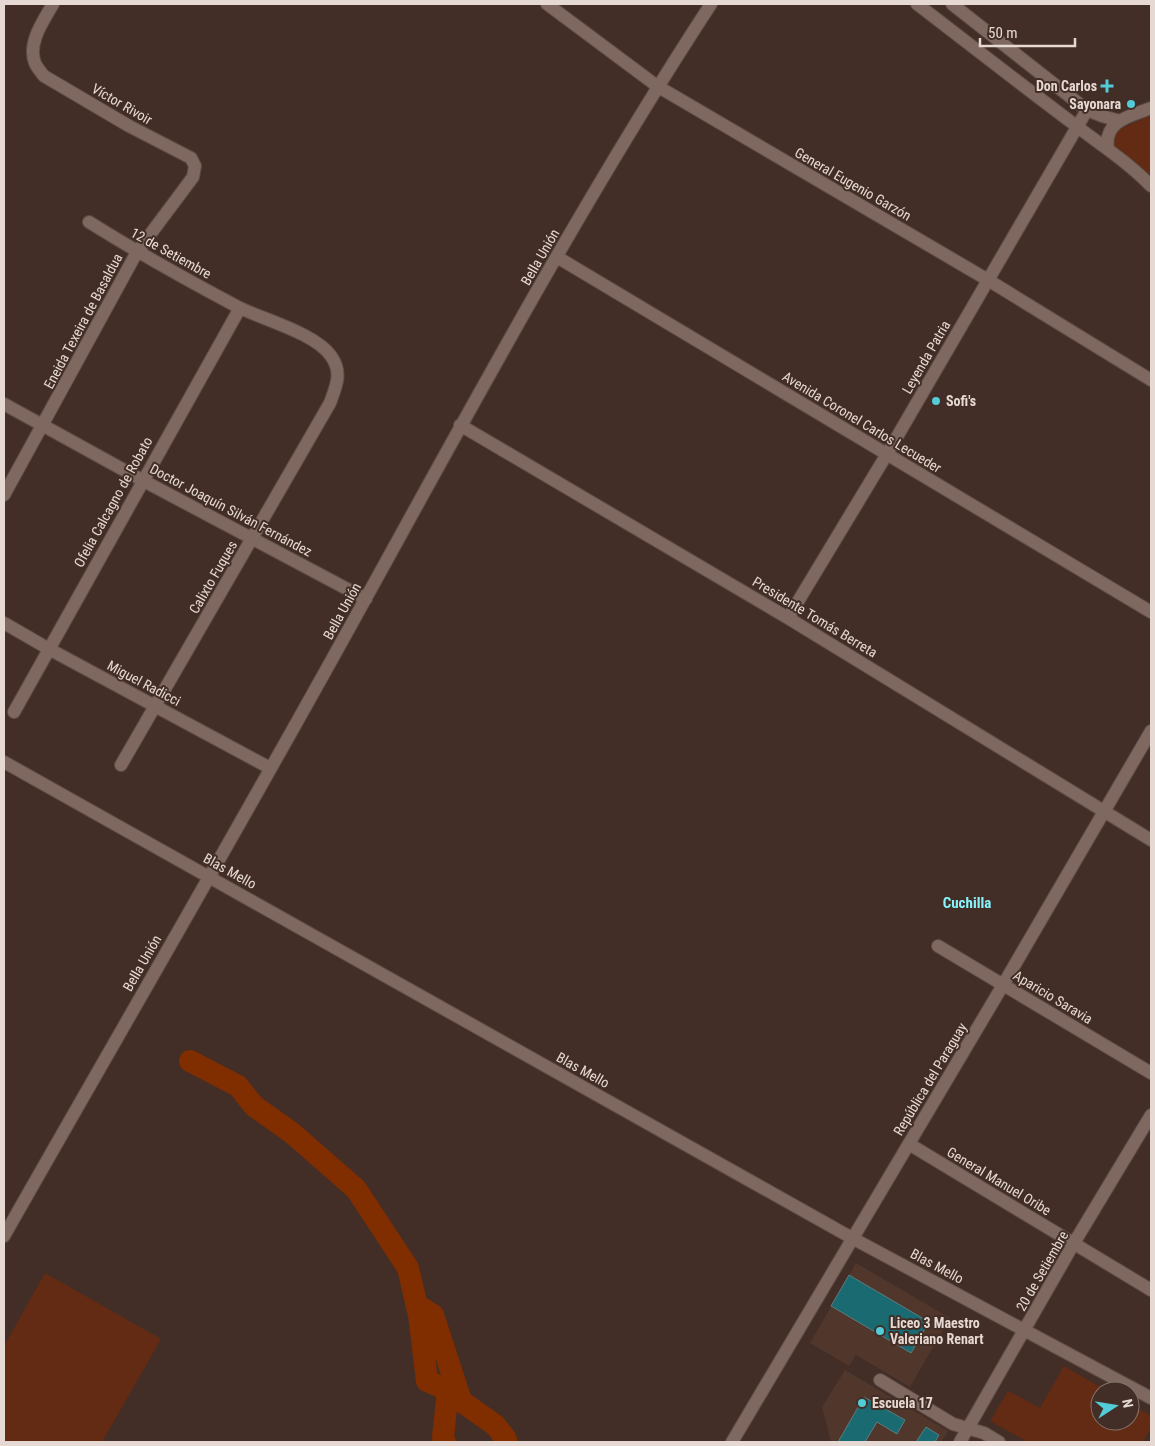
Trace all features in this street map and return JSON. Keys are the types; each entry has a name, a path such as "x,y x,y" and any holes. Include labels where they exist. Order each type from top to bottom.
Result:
{"street":[{"name":"Víctor Rivoir","path":"53,4 40,27 32,50 35,63 44,76 129,126 191,158 195,166"},
{"name":"General Eugenio Garzón","path":"547,4 657,86 988,280 1151,380"},
{"name":"Bella Unión","path":"4,1236 366,598 460,425 657,86 711,4"},
{"path":"917,4 1138,172 1151,186"},
{"path":"952,4 1087,110 1120,121"},
{"path":"1108,149 1107,134 1109,129 1120,121 1151,108"},
{"name":"Leyenda Patria","path":"788,618 887,454 1087,110"},
{"name":"Eneida Texeira de Basaldua","path":"4,495 137,252 193,177 195,166"},
{"name":"12 de Setiembre","path":"89,222 137,252 240,308 295,331 322,345 332,357 339,375 330,403"},
{"name":"Avenida Coronel Carlos Lecueder","path":"557,257 1151,612"},
{"name":"Ofelia Calcagno de Robato","path":"14,712 142,480 240,308"},
{"name":"Calixto Fuques","path":"121,765 330,403"},
{"name":"Doctor Joaquín Silván Fernández","path":"4,404 142,480 366,598"},
{"name":"Presidente Tomás Berreta","path":"460,425 788,618 1151,840"},
{"name":"Miguel Radicci","path":"4,623 48,649 270,768"},
{"name":"República del Paraguay","path":"732,1442 1151,731"},
{"name":"Blas Mello","path":"4,762 852,1238 1151,1398"},
{"name":"Aparicio Saravia","path":"938,946 1151,1073"},
{"name":"20 de Setiembre","path":"960,1442 1074,1243 1151,1115"},
{"name":"General Manuel Oribe","path":"909,1144 1151,1290"},
{"path":"880,1380 953,1424 984,1433 999,1442"}],"shaded area":[{"path":"1151,115 1151,176 1137,163 1113,146 1114,132"},
{"name":"Liceo 3 Maestro Valeriano Renart","path":"856,1263 950,1318 910,1387 856,1355 849,1366 810,1343"},
{"path":"45,1273 161,1339 102,1442 4,1442 4,1346"},
{"path":"1064,1366 1090,1381 1090,1431 1140,1431 1140,1410 1151,1416 1151,1428 1143,1442 1028,1442 990,1421 1008,1391 1040,1408"},
{"name":"Escuela 17","path":"845,1370 948,1431 941,1442 831,1442 822,1407"}],"building":[{"path":"849,1275 929,1322 911,1353 831,1306"},
{"path":"864,1397 905,1420 897,1434 877,1422 865,1442 838,1442"},
{"path":"926,1427 939,1435 935,1442 916,1442"}],"waterway":[{"path":"190,1061 238,1086 254,1106 292,1133 356,1189 408,1268 419,1315 427,1381 448,1390 443,1437 445,1442"},
{"path":"417,1305 433,1315 461,1401 495,1425 506,1439 506,1442"}],"place":[{"name":"Don Carlos","path":"1107,86"},
{"name":"Sayonara","path":"1131,104"},
{"name":"Sofi's","path":"936,401"},
{"name":"Liceo 3 Maestro Valeriano Renart","path":"880,1331"},
{"name":"Escuela 17","path":"862,1403"}],"district":[{"name":"Cuchilla","path":"967,903"}]}
